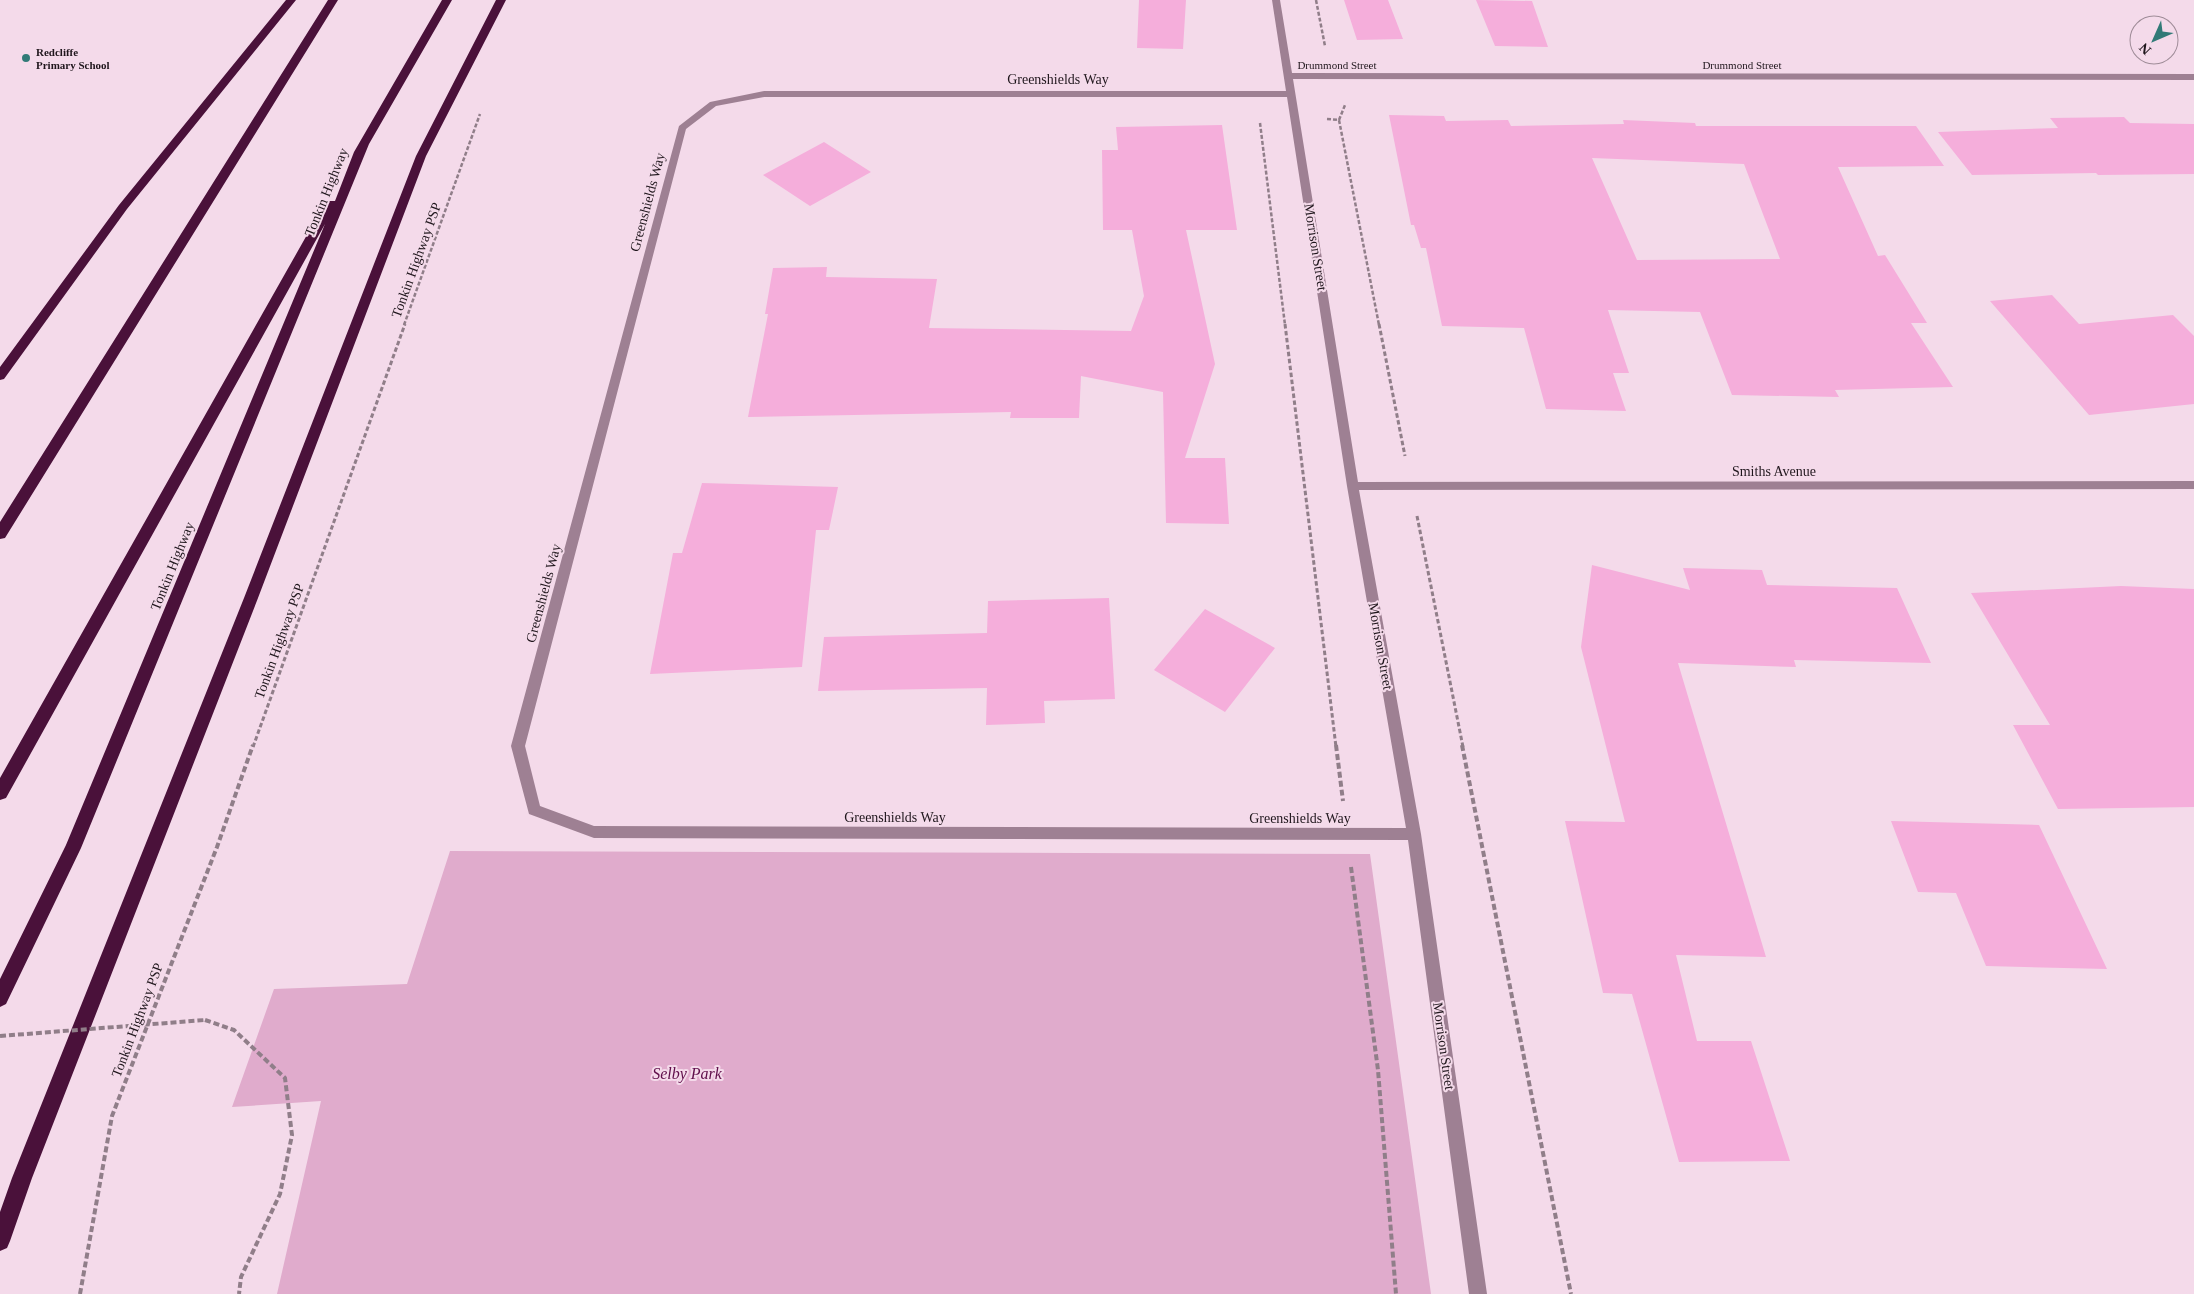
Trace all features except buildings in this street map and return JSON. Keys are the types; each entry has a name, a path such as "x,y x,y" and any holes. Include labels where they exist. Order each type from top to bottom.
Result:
{"highway":[{"path":"0,376 123,207 291,0"},
{"path":"0,534 333,0"},
{"name":"Tonkin Highway","path":"0,793 364,143 448,0"},
{"path":"0,1241 22,1178 422,156 501,0"},
{"name":"Tonkin Highway","path":"0,998 73,848 364,143"}],"street":[{"name":"Morrison Street","path":"1276,0 1353,486 1414,834 1478,1294"},
{"name":"Drummond Street","path":"1289,76 2194,77"},
{"name":"Greenshields Way","path":"1292,94 764,94 713,104 682,128 518,746 534,810 594,832 1414,834"},
{"name":"Smiths Avenue","path":"1353,486 2194,485"}],"path":[{"path":"1257,94 1347,833 1378,1070 1396,1294"},
{"name":"Tonkin Highway PSP","path":"80,1294 112,1116 217,848 481,112"},
{"path":"1339,120 1571,1294"},
{"path":"0,1036 205,1020 234,1030 266,1058 285,1078 292,1135 280,1194 241,1277 239,1294"}],"green space":[{"name":"Selby Park","path":"450,851 1370,854 1431,1294 277,1294 321,1101 232,1107 274,989 407,984"}],"place":[{"name":"Redcliffe Primary School","path":"26,58"}]}
